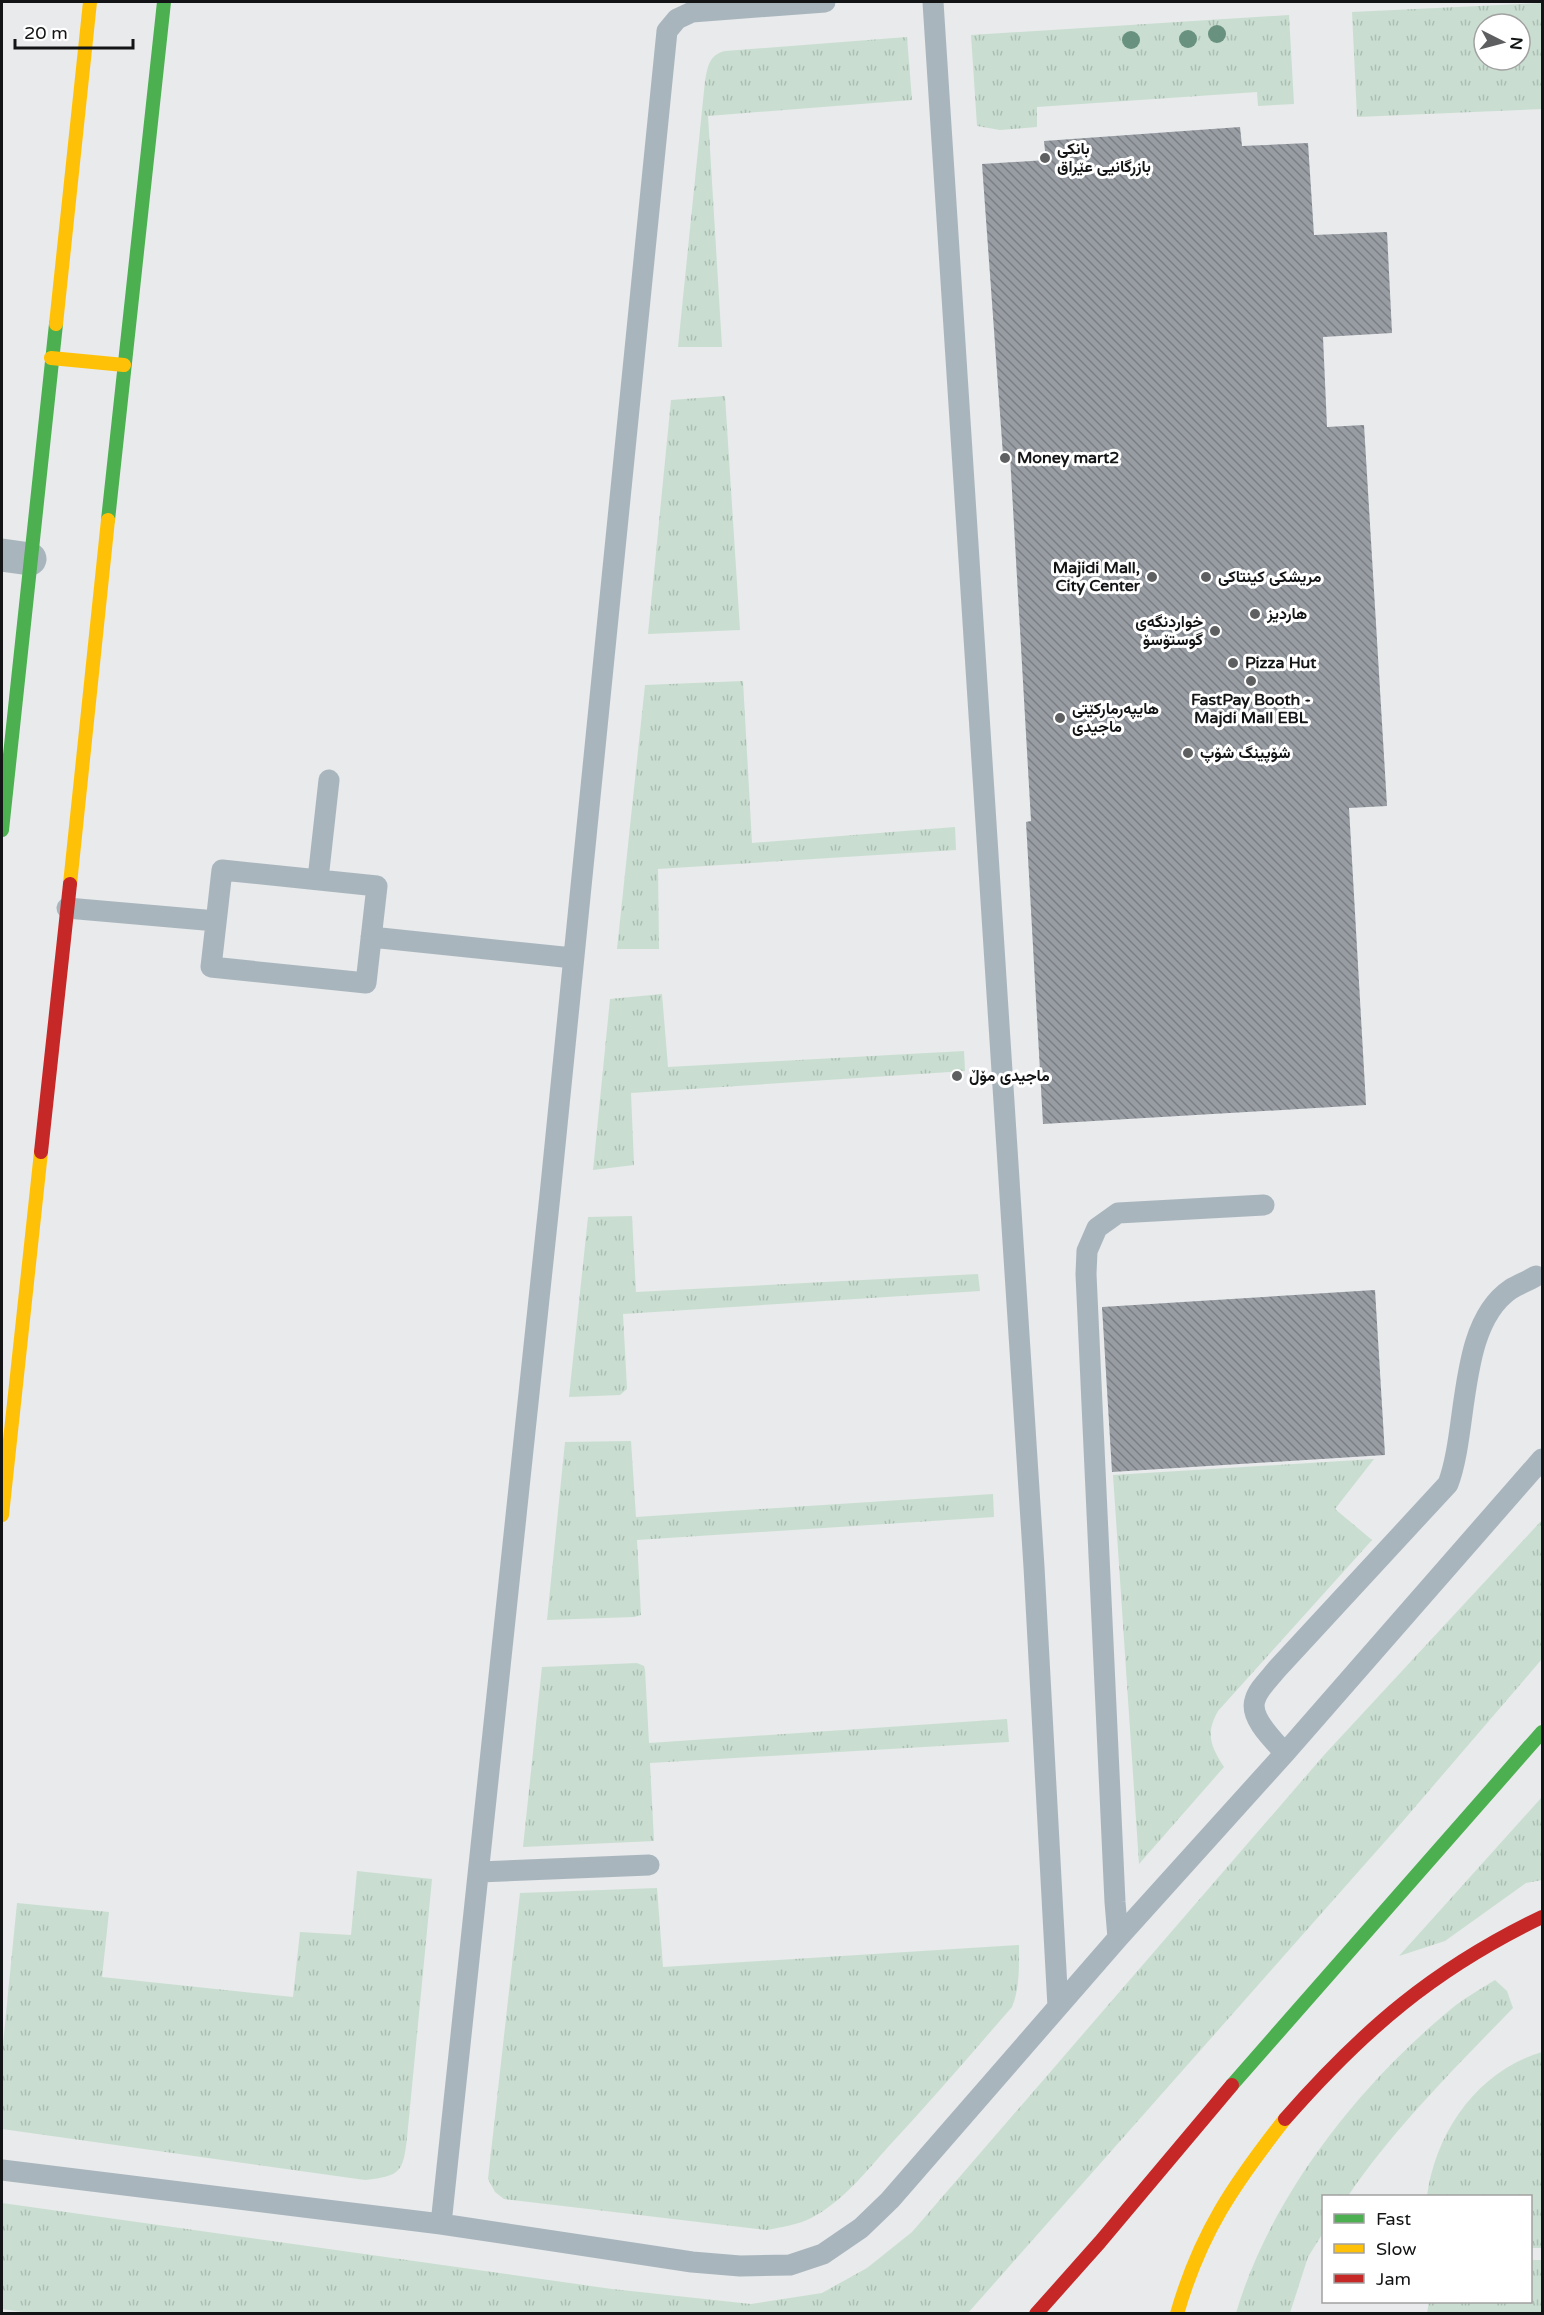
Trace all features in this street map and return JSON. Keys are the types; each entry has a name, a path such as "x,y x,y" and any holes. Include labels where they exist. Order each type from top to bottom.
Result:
{"main road":[{"path":"2,830 16,557 51,358 90,2"},
{"path":"2,1515 164,2"},
{"path":"51,358 124,365"},
{"path":"1036,2313 1100,2242 1235,2081 1542,1732"},
{"path":"1177,2313 1199,2247 1235,2185 1281,2122 1335,2062 1394,2008 1459,1962 1542,1917"}],"lane":[{"path":"441,2224 667,31 677,19 693,12 825,2"},
{"path":"933,2 1034,1567 1058,2007"},
{"path":"318,879 329,780"},
{"path":"222,870 318,879 377,885 366,983 212,967 222,870"},
{"path":"67,908 216,921"},
{"path":"371,937 573,958"},
{"path":"1118,1938 1086,1274 1087,1251 1097,1228 1118,1213 1264,1205"},
{"path":"1285,1753 1266,1733 1253,1708 1255,1698 1277,1669 1448,1484 1454,1470 1467,1374 1487,1316 1510,1290 1536,1276"},
{"path":"2,2170 441,2224 693,2262 740,2266 790,2265 823,2254 861,2228 890,2200 1118,1938 1285,1753 1542,1459"},
{"path":"479,1872 649,1865"}],"green space":[{"path":"1542,3 1542,109 1357,117 1352,12"},
{"path":"1289,15 1294,104 1258,106 1257,92 1037,107 1037,127 1000,130 977,126 971,35"},
{"path":"907,37 912,100 708,116 722,347 678,347 705,81 712,58 725,51"},
{"path":"725,396 740,630 648,634 671,400"},
{"path":"743,681 752,843 955,827 956,850 658,869 659,949 617,949 645,685"},
{"path":"662,994 668,1067 964,1051 965,1071 631,1093 634,1165 593,1170 610,999"},
{"path":"632,1216 636,1292 978,1274 980,1291 623,1314 627,1389 620,1395 569,1397 588,1217"},
{"path":"631,1441 636,1517 993,1494 994,1517 637,1540 641,1615 547,1620 565,1442"},
{"path":"1374,1459 1335,1509 1372,1540 1218,1711 1212,1727 1211,1740 1224,1767 1139,1864 1113,1475"},
{"path":"1542,1520 1542,1659 1397,1828 968,2313 36,2314 2,2309 2,2203 612,2289 751,2304 822,2293 867,2268 912,2232 1325,1754"},
{"path":"637,1663 644,1666 645,1670 649,1743 1007,1719 1009,1742 650,1763 654,1841 523,1847 542,1667"},
{"path":"1542,1797 1542,1880 1526,1883 1445,1941 1399,1956"},
{"path":"357,1871 432,1879 406,2149 401,2165 393,2174 365,2180 2,2129 2,2054 17,1903 109,1912 102,1977 293,1997 300,1932 351,1935"},
{"path":"657,1888 663,1967 1019,1945 1019,1976 1015,1999 1012,2007 862,2176 833,2204 806,2220 767,2230 504,2199 495,2192 488,2179 520,1893"},
{"path":"1495,1980 1507,1991 1513,2008 1406,2122 1349,2195 1322,2195 1322,2235 1308,2257 1290,2313 1236,2313 1252,2269 1272,2226 1296,2184 1324,2144 1386,2069 1470,1995"},
{"path":"1542,2052 1542,2248 1532,2248 1532,2195 1427,2195 1432,2172 1450,2127 1480,2089 1498,2073"},
{"path":"1532,2260 1542,2260 1542,2313 1427,2313 1429,2303 1532,2303"}],"building":[{"path":"1240,127 1242,146 1308,143 1314,235 1387,232 1392,333 1323,337 1327,427 1364,425 1387,806 1349,808 1366,1105 1043,1124 1026,822 1031,821 1010,456 1003,455 982,164 1046,160 1044,141"},
{"path":"1375,1290 1385,1455 1112,1472 1102,1307"}],"traffic: fast":[{"path":"108,520 164,2"},
{"path":"2,830 56,324"},
{"path":"1232,2085 1542,1732"}],"traffic: slow":[{"path":"56,324 90,2"},
{"path":"51,358 124,365"},
{"path":"70,884 108,520"},
{"path":"2,1515 41,1152"},
{"path":"1177,2314 1196,2258 1220,2210 1285,2119"}],"traffic: jam":[{"path":"41,1152 70,884"},
{"path":"1285,2119 1343,2057 1403,2004 1467,1958 1542,1917"},
{"path":"1036,2314 1100,2242 1232,2085"}],"place":[{"name":"بانکی بازرگانیی عێراق","path":"1045,158"},
{"name":"Money mart2","path":"1005,458"},
{"name":"Majidi Mall, City Center","path":"1152,577"},
{"name":"مریشکی کینتاکی","path":"1206,577"},
{"name":"هاردیز","path":"1255,614"},
{"name":"خواردنگەی گوستۆسۆ","path":"1215,631"},
{"name":"Pizza Hut","path":"1233,663"},
{"name":"FastPay Booth - Majdi Mall EBL","path":"1251,681"},
{"name":"هایپەرمارکێتی ماجیدی","path":"1060,718"},
{"name":"شۆپینگ شۆپ","path":"1188,753"},
{"name":"ماجیدی مۆڵ","path":"957,1076"}]}
